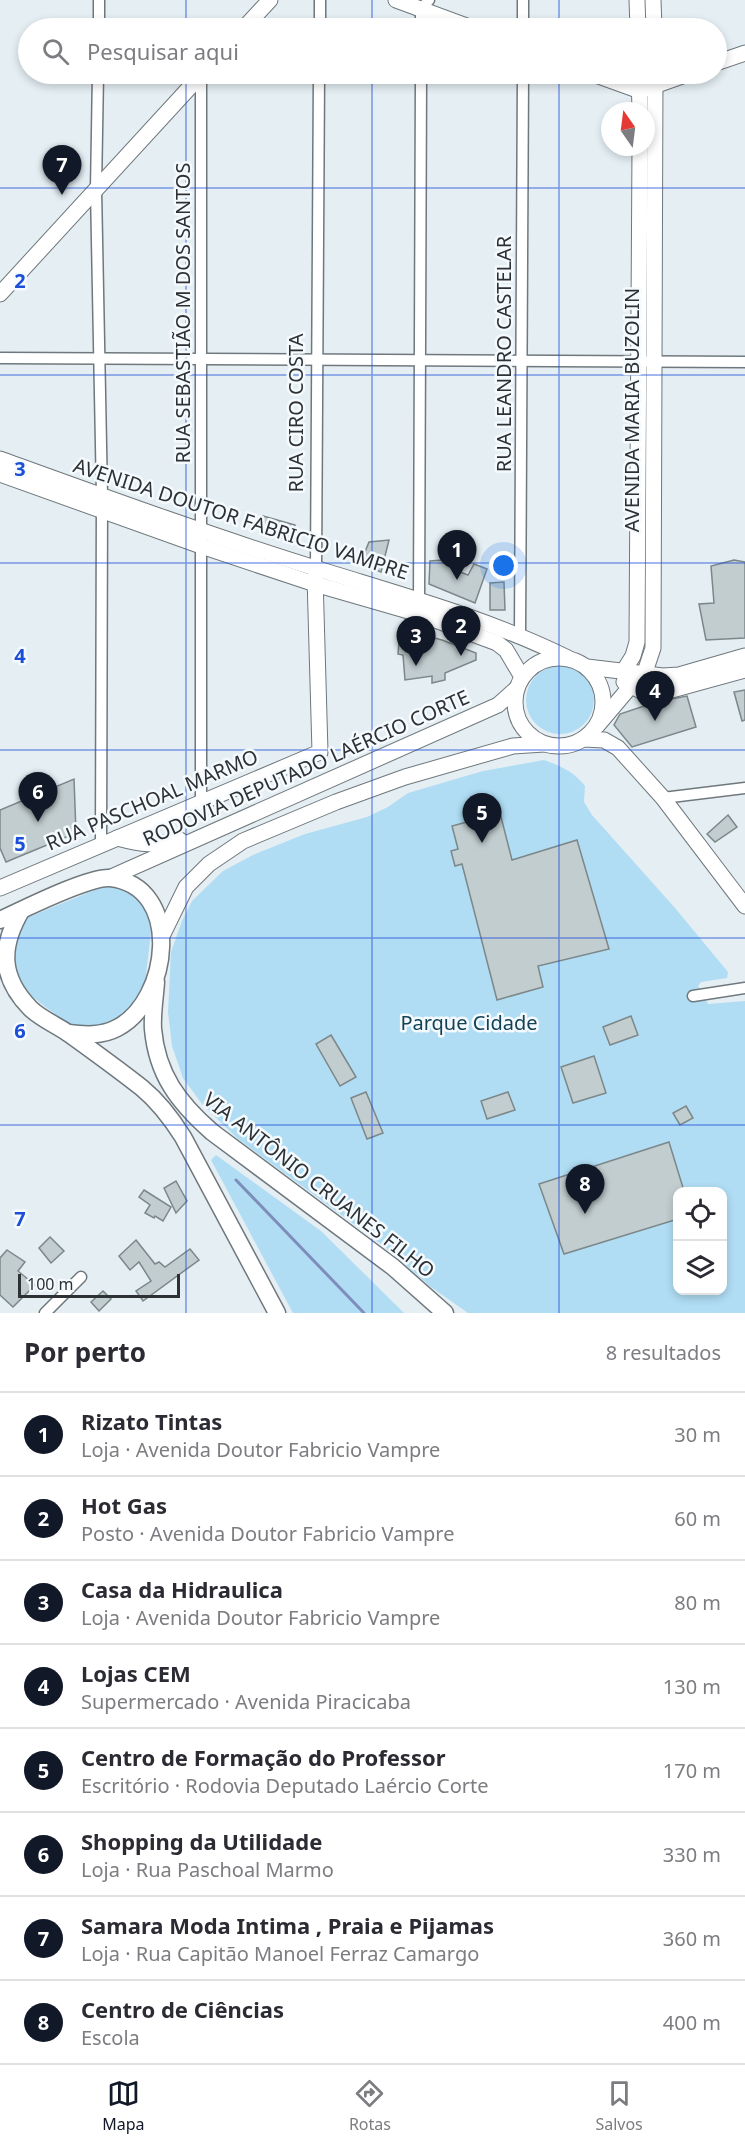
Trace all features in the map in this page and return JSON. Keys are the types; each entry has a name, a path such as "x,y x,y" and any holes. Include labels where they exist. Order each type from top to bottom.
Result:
{"main road":[{"path":"253,18 270,0"},
{"path":"396,0 425,5 452,18"},
{"path":"637,0 638,18"},
{"path":"653,0 654,18"},
{"path":"727,59 745,52"},
{"path":"0,294 193,84"},
{"path":"621,84 640,91"},
{"path":"640,84 640,102"},
{"path":"640,91 650,84"},
{"name":"AVENIDA MARIA BUZOLIN","path":"615,671 633,656 637,642 655,84"},
{"name":"AVENIDA MARIA BUZOLIN","path":"640,156 653,648 644,675"},
{"name":"AVENIDA DOUTOR FABRICIO VAMPRE","path":"0,459 102,503 201,539 315,585 419,607 520,635 568,658"},
{"name":"AVENIDA DOUTOR FABRICIO VAMPRE","path":"0,474 102,503"},
{"name":"AVENIDA DOUTOR FABRICIO VAMPRE","path":"201,539 316,569 419,607 497,643 506,650 519,683"},
{"name":"RUA CIRO COSTA","path":"316,569 320,752"},
{"path":"544,744 523,728 517,716 515,702 519,683 531,667 542,660 555,657 568,658 587,667 644,675 679,675 745,656"},
{"path":"587,667 596,676 602,688 604,701 597,726"},
{"path":"615,671 630,687 643,692 661,693 745,670"},
{"path":"162,936 186,887 209,864 243,841 336,802 405,777 513,746 571,745 583,739 597,726 630,687 644,675"},
{"name":"RODOVIA DEPUTADO LAÉRCIO CORTE","path":"109,878 498,705 519,683"},
{"path":"583,739 604,740 618,748 663,798 745,906"},
{"name":"RUA PASCHOAL MARMO","path":"0,888 320,752"},
{"path":"117,838 145,845 167,844 232,825"},
{"path":"0,920 89,881 109,878 136,887 154,908 160,922 162,936 156,982 137,1012 118,1028 101,1034 68,1033"},
{"path":"21,911 11,924 2,954 4,971 12,987 31,1009"},
{"name":"VIA ANTÔNIO CRUANES FILHO","path":"156,982 153,1028 166,1077 177,1097 191,1113 221,1139 393,1267 445,1313"},
{"path":"0,992 68,1033 143,1089 165,1110 183,1137 277,1313"}],"street":[{"path":"99,0 99,18"},
{"path":"320,0 320,18"},
{"path":"523,0 523,18"},
{"path":"98,84 96,189 102,503 101,845"},
{"name":"RUA SEBASTIÃO M DOS SANTOS","path":"201,802 202,84"},
{"name":"RUA CIRO COSTA","path":"316,569 320,84"},
{"path":"419,607 421,84"},
{"name":"RUA LEANDRO CASTELAR","path":"520,635 523,84"},
{"path":"0,358 201,361 745,362"},
{"path":"663,798 745,788"},
{"path":"693,996 745,988"},
{"path":"45,1313 81,1277"}],"green space":[{"path":"553,666 567,666 579,671 589,681 594,700 589,719 579,729 567,734 553,734 541,729 531,719 526,707 526,693 531,681 541,671"},
{"name":"Parque Cidade","path":"544,760 562,767 585,786 584,802 592,815 675,908 728,972 727,978 701,982 698,986 708,1004 745,1001 745,1313 468,1313 431,1287 385,1247 238,1139 202,1104 183,1078 172,1046 168,1012 171,952 192,901 223,871 253,855 305,834 367,817 388,807 408,793 483,771"},
{"path":"102,887 119,887 141,899 152,923 145,983 140,998 116,1024 85,1028 65,1022 16,984 10,941 26,918"},
{"path":"216,1155 321,1231 404,1313 293,1313 211,1160"}],"building":[{"path":"263,516 295,525 291,542 260,530"},
{"path":"389,540 381,572 360,564 369,542"},
{"path":"455,559 452,569 468,575 474,564 487,569 475,603 429,584 430,561"},
{"path":"734,560 745,562 745,638 706,640 699,604 714,603 711,566"},
{"path":"504,582 505,610 490,610 490,583"},
{"path":"400,631 431,640 431,637 442,640 476,653 476,660 445,673 445,680 432,683 432,676 405,680 403,655 398,654"},
{"path":"745,690 745,720 742,721 734,692"},
{"path":"687,696 696,727 632,747 614,725 620,714 656,702"},
{"path":"74,779 76,833 6,862 0,848 0,810"},
{"path":"500,813 512,860 577,840 609,949 538,966 543,987 497,1000 462,864 455,866 451,851 458,849 452,826"},
{"path":"728,815 737,827 715,842 707,834"},
{"path":"631,1016 638,1035 610,1045 603,1027"},
{"path":"331,1035 356,1077 340,1086 316,1044"},
{"path":"594,1056 606,1093 573,1103 561,1067"},
{"path":"366,1092 383,1133 367,1139 351,1098"},
{"path":"508,1092 515,1110 487,1119 481,1101"},
{"path":"686,1106 693,1118 680,1125 673,1113"},
{"path":"669,1142 683,1187 673,1187 673,1221 564,1254 539,1184"},
{"path":"176,1181 187,1201 176,1213 164,1188"},
{"path":"144,1190 171,1207 163,1221 145,1213 150,1205 139,1197"},
{"path":"50,1237 64,1251 51,1263 39,1248"},
{"path":"136,1240 155,1264 159,1262 165,1267 190,1249 199,1260 143,1301 136,1291 151,1281 139,1262 130,1270 119,1256"},
{"path":"7,1250 25,1262 18,1271 35,1285 13,1307 0,1295 0,1258"},
{"path":"103,1291 111,1299 99,1311 91,1302"}],"waterway":[{"path":"236,1180 364,1313"}],"place":[{"name":"Samara Moda Intima , Praia e Pijamas","path":"62,195"},
{"name":"Rizato Tintas","path":"457,580"},
{"name":"Hot Gas","path":"461,656"},
{"name":"Casa da Hidraulica","path":"416,666"},
{"name":"Lojas CEM","path":"655,721"},
{"name":"Shopping da Utilidade","path":"38,822"},
{"name":"Centro de Formação do Professor","path":"482,843"},
{"name":"Centro de Ciências","path":"585,1214"}]}
